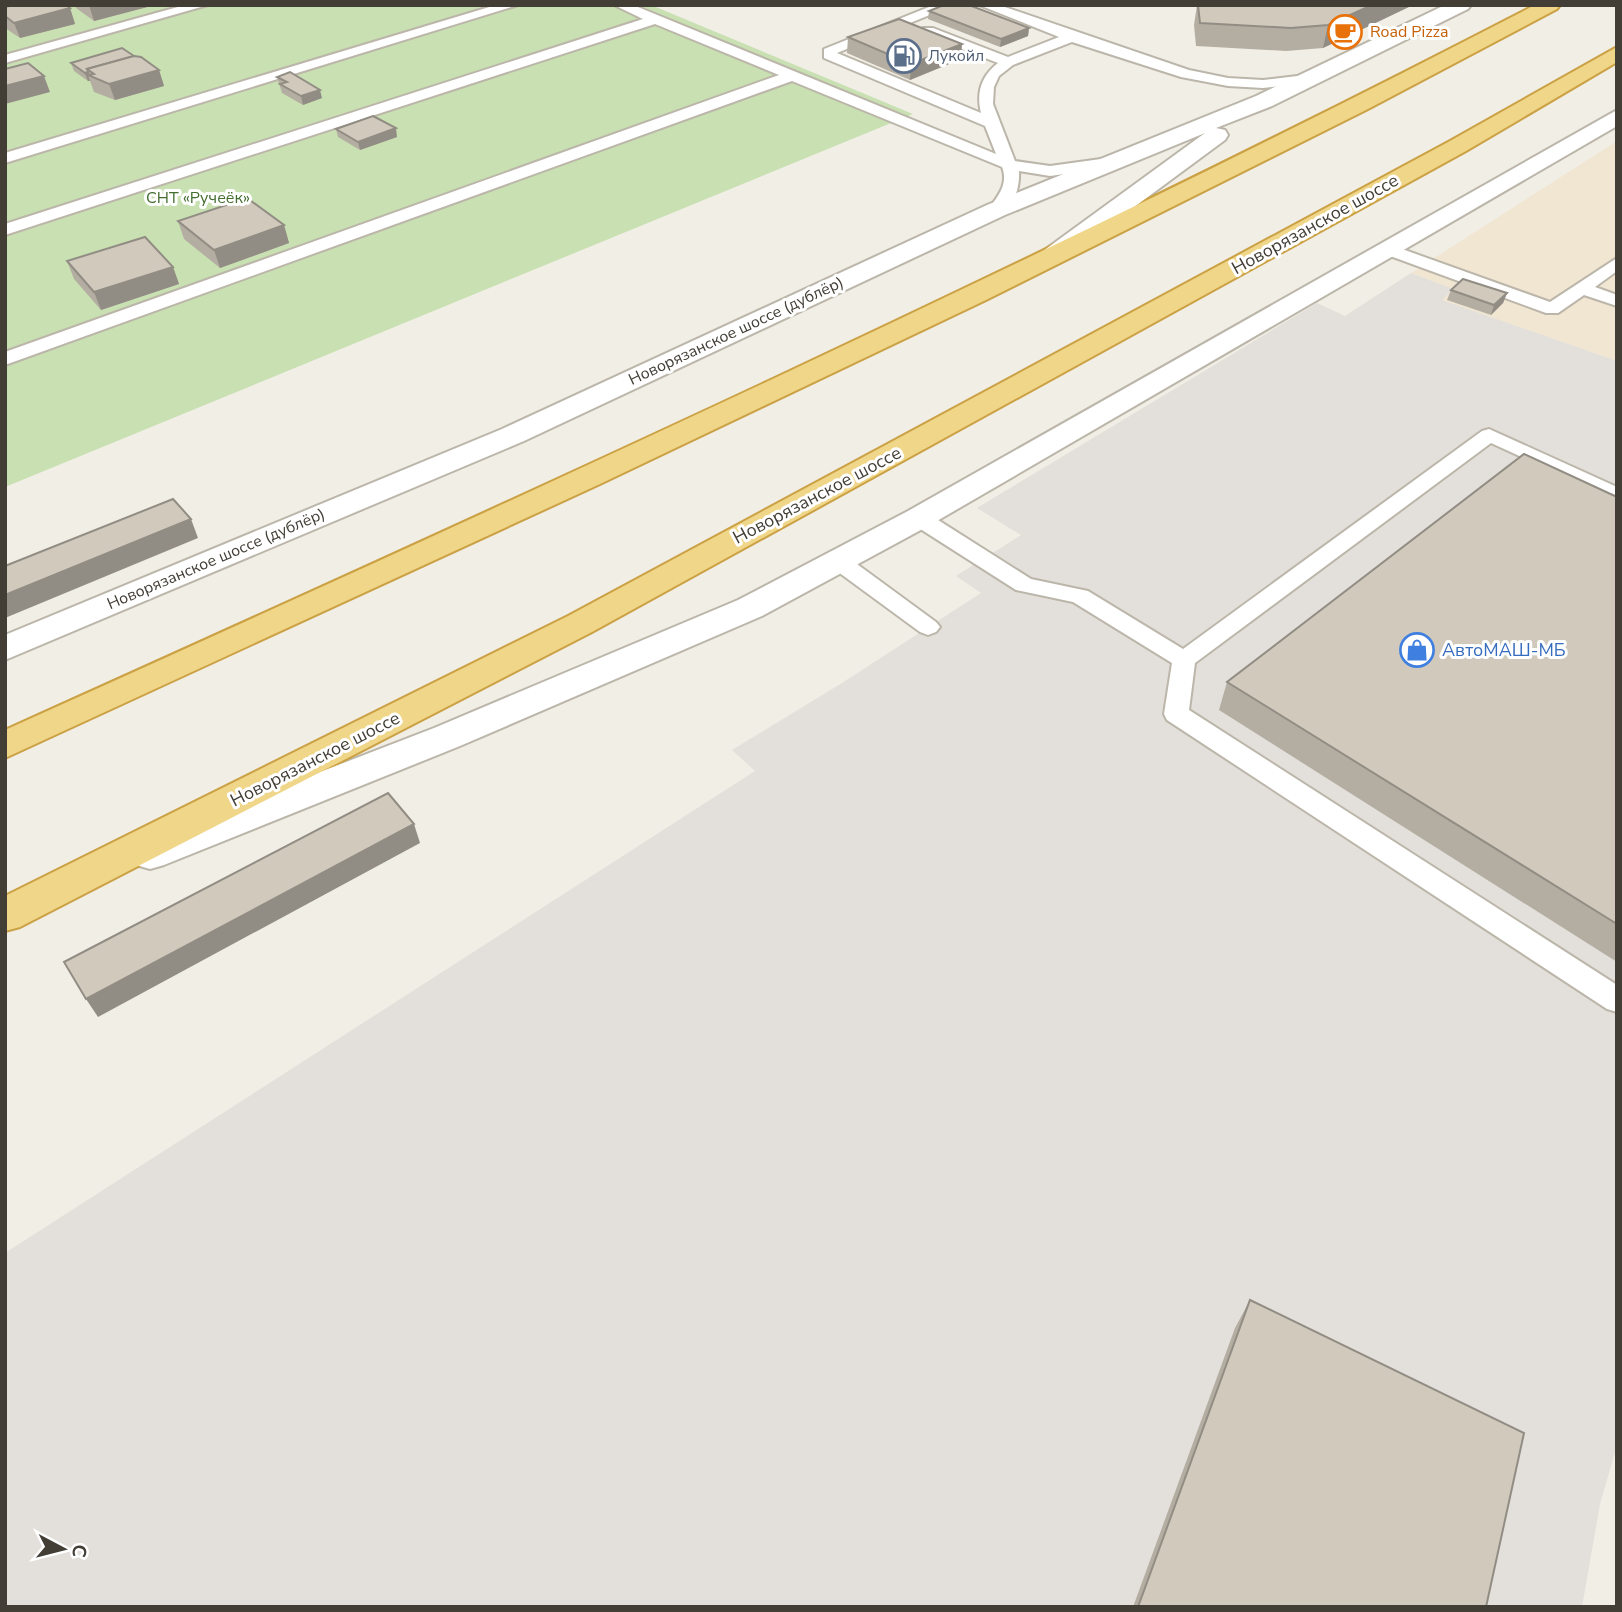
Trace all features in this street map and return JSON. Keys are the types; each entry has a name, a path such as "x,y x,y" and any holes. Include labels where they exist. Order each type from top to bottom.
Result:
{"highway":[{"path":"5,745 580,482 1043,262 1379,96 1550,5"},
{"name":"Новорязанское шоссе","path":"5,915 592,617 1458,146 1617,53"}],"street":[{"name":"Новорязанское шоссе (дублёр)","path":"5,648 513,435 996,210 1264,101 1461,5"},
{"path":"1043,262 1264,101"},
{"path":"50,894 447,737 750,608 919,518 1617,117"}],"lane":[{"path":"5,59 201,5"},
{"path":"5,158 511,5"},
{"path":"621,5 1010,165 1050,171 1114,162"},
{"path":"947,5 831,49 829,55 991,123"},
{"path":"986,5 1072,37 1186,74 1228,82 1264,84 1314,78"},
{"path":"5,230 656,19"},
{"path":"905,21 1008,62"},
{"path":"996,210 1010,192 1012,181 1010,165 991,123 986,104 987,87 993,74 1008,62 1072,37"},
{"path":"5,359 791,76"},
{"path":"1388,249 1552,309 1617,263"},
{"path":"1582,288 1617,301"},
{"path":"1617,495 1489,435 1184,660 1176,714 1617,1000"},
{"path":"919,518 1024,585 1080,596 1184,660"},
{"path":"838,561 928,627"}],"shaded area":[{"path":"1617,141 1617,361 1441,300 1452,289 1411,273"},
{"path":"1411,273 1453,289 1442,300 1617,361 1617,1445 1600,1504 1582,1607 5,1607 5,1253 755,771 732,750 981,593 956,576 1021,535 977,508 1317,303 1345,316"}],"green space":[{"name":"СНТ «Ручеёк»","path":"5,5 651,5 913,114 5,487"}],"building":[{"path":"66,5 70,8 14,23 5,16 5,7"},
{"path":"944,5 969,5 1029,28 1001,39 929,11"},
{"path":"1198,5 1372,5 1328,25 1291,28 1200,23"},
{"path":"899,19 962,44 911,64 848,37"},
{"path":"122,48 134,56 87,69 88,72 85,73 71,63"},
{"path":"134,56 141,57 159,70 109,84 88,75 94,74 87,69"},
{"path":"28,63 44,76 5,86 5,69"},
{"path":"290,72 320,90 301,96 280,84 287,82 277,77"},
{"path":"373,116 396,128 358,142 336,129"},
{"path":"247,198 284,225 214,250 178,221"},
{"path":"145,237 173,267 94,292 67,261"},
{"path":"1463,279 1507,293 1494,305 1451,290"},
{"path":"1524,454 1617,497 1617,924 1227,682"},
{"path":"173,499 191,519 5,595 5,566"},
{"path":"388,793 414,824 86,999 64,962"},
{"path":"1250,1300 1524,1433 1486,1607 1138,1607"}],"place":[{"name":"Road Pizza","path":"1345,32"},
{"name":"Лукойл","path":"904,56"},
{"name":"АвтоМАШ-МБ","path":"1417,650"}]}
